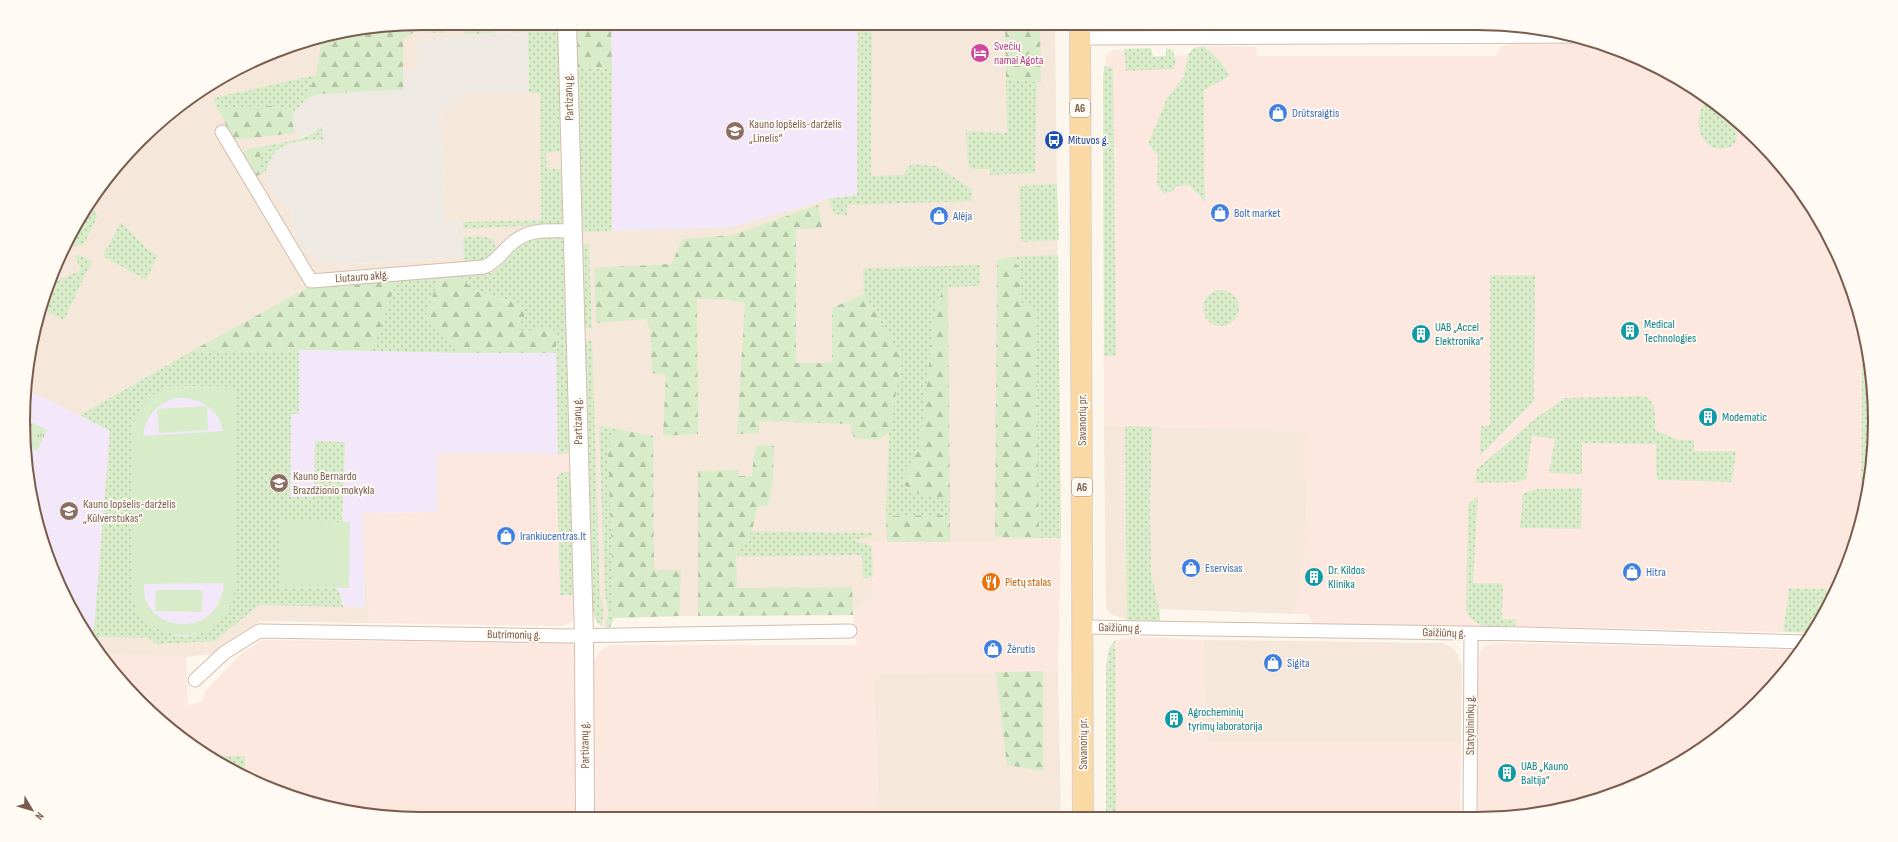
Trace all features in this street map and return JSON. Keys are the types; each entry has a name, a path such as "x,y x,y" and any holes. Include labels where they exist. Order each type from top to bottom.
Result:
{"main road":[{"name":"Savanorių pr.","path":"1080,30 1084,812"}],"street":[{"name":"Partizanų g.","path":"567,30 584,636 586,812"},
{"path":"1080,30 1541,36"},
{"name":"Liutauro aklg.","path":"222,132 311,280 484,268 493,264 510,245 530,232 573,231"},
{"name":"Gaižiūnų g.","path":"1082,627 1799,642"},
{"name":"Butrimonių g.","path":"195,680 224,654 259,631 584,636 850,632"},
{"name":"Statybininkų g.","path":"1470,812 1471,634"}],"shaded area":[{"path":"421,30 1055,30 1061,538 992,542 872,544 873,598 853,615 614,618 610,628 601,626 595,619 593,610 588,454 558,454 363,513 369,623 260,621 212,654 186,657 108,654 96,638 70,594 51,547 43,522 33,472 30,421 33,370 43,320 60,271 70,248 82,225 96,204 127,163 163,127 183,111 225,82 271,60 320,43 370,33","holes":["528,32 529,93 464,93 453,108 441,109 445,222 463,222 464,257 336,265 323,262 306,251 299,244 294,233 291,207 281,202 291,143 299,138 294,114 297,108 417,69 417,39 445,39 464,34"]},
{"name":"Kauno lopšelis-darželis „Linelis“","path":"611,30 808,30 808,32 857,30 857,195 828,199 732,227 612,231"},
{"path":"528,32 529,93 464,93 453,108 441,109 445,222 463,222 464,257 336,265 323,262 306,251 299,244 294,233 291,207 281,202 275,196 268,184 266,171 269,159 274,152 283,146 291,143 323,140 318,130 299,138 293,127 292,120 300,104 309,96 317,94 403,90 403,69 417,69 417,39 445,39 464,34"},
{"path":"1508,44 1581,44 1627,60 1673,82 1715,111 1735,127 1771,163 1802,204 1828,248 1847,295 1855,320 1862,355 1861,491 1855,522 1830,589 1789,588 1783,632 1516,626 1445,627 1313,624 1308,614 1295,614 1305,542 1308,480 1303,479 1305,430 1104,426 1103,80 1106,55 1113,50 1151,48 1153,57 1188,55 1194,48 1204,46 1256,47 1257,56 1496,56 1499,48"},
{"name":"Kauno Bernardo Brazdžionio mokykla","path":"554,268 558,454 438,454 437,512 363,513 365,607 259,605 215,641 157,644 132,625 124,389 309,287"},
{"name":"Kauno lopšelis-darželis „Kūlverstukas“","path":"31,392 110,430 94,630 91,631 70,594 51,547 43,522 33,472 30,421"},
{"path":"1104,426 1306,430 1303,479 1308,480 1305,542 1295,614 1160,609 1160,621 1127,620 1111,614 1106,608"},
{"path":"571,453 576,615 571,623 561,626 369,623 363,513 437,512 438,454"},
{"path":"1039,538 1061,538 1058,671 873,674 879,812 593,812 591,665 603,648 612,645 857,645 853,615 873,597 872,544 870,542 992,542"},
{"path":"1133,637 1204,640 1205,741 1461,741 1460,812 1106,812 1106,668 1109,649 1115,640"},
{"path":"262,640 572,643 576,646 578,812 395,811 370,809 320,799 295,791 248,772 225,760 183,731 163,715 127,679 108,654 186,657 188,706 202,701 205,691 241,654"},
{"path":"1204,640 1441,643 1452,647 1458,655 1462,668 1461,741 1204,741"},
{"path":"1497,643 1794,650 1771,679 1735,715 1694,746 1650,772 1603,791 1578,799 1528,809 1477,812 1478,655 1484,647"},
{"path":"1058,671 1061,812 879,812 873,674"}],"green space":[{"path":"445,30 445,33 414,32 403,39 403,90 317,94 305,100 316,75 321,43 370,33"},
{"path":"464,30 494,30 494,33 464,34"},
{"path":"514,30 561,30 562,147 559,151 546,153 547,169 562,169 565,174 565,218 560,224 463,229 463,222 541,220 540,93 529,93 528,32 513,33"},
{"path":"575,30 611,30 612,68 577,69"},
{"path":"858,30 872,30 871,176 903,175 911,164 936,166 972,189 972,201 847,205 847,215 834,214 828,199 857,195"},
{"path":"1005,30 1040,30 1041,82 1006,79"},
{"path":"1204,46 1222,63 1230,76 1204,90 1205,202 1189,185 1177,186 1173,191 1164,194 1157,185 1158,156 1148,144 1167,98 1184,76 1188,55 1194,48"},
{"path":"1151,48 1153,57 1166,56 1166,48 1173,51 1176,61 1174,69 1126,71 1124,49"},
{"path":"1104,66 1113,68 1116,356 1104,356"},
{"path":"612,68 612,231 581,232 577,69"},
{"path":"316,75 305,100 295,111 272,106 218,108 213,98"},
{"path":"1006,79 1037,82 1035,173 990,175 990,169 970,169 968,165 966,131 1007,133"},
{"path":"1704,104 1737,129 1737,138 1734,144 1728,148 1717,148 1709,145 1703,139 1699,122"},
{"path":"272,106 295,111 293,117 293,127 295,133 233,140 218,108"},
{"path":"322,126 323,140 287,144 274,153 266,171 261,174 259,158 266,146 288,142 303,137 316,131"},
{"path":"266,146 259,158 261,174 253,178 240,154 251,148"},
{"path":"1057,184 1059,240 1021,242 1019,186"},
{"path":"818,205 822,228 796,229 796,363 822,363 832,361 832,308 864,294 902,358 889,433 877,440 854,438 850,424 759,421 759,433 737,434 745,303 722,299 697,299 698,434 663,436 666,375 652,373 650,329 646,319 596,323 594,268 672,264 682,239 733,235"},
{"path":"93,208 98,216 84,244 71,247 82,225 84,225"},
{"path":"121,222 148,250 158,255 146,280 103,256"},
{"path":"480,236 490,238 494,241 495,246 493,254 486,261 464,264 463,237"},
{"path":"559,236 564,238 567,244 571,453 558,454 556,331 522,331 519,327 521,305 473,290 460,276 491,273 497,269 524,239"},
{"path":"581,244 589,244 592,328 584,328"},
{"path":"78,255 92,261 64,320 46,311 56,281 81,270 75,256"},
{"path":"1058,255 1061,538 1039,538 1036,308 1022,305 1019,268 1011,257"},
{"path":"1011,257 1019,268 1022,305 1036,308 1039,538 995,537 997,260"},
{"path":"980,265 980,286 948,287 936,301 920,447 901,483 917,493 950,500 950,515 886,516 889,433 902,358 864,294 863,268"},
{"path":"1490,275 1535,275 1534,401 1480,456 1481,426 1490,425"},
{"path":"460,276 473,290 521,305 526,312 519,326 522,331 528,332 539,326 556,331 556,353 459,353 425,319 439,277"},
{"path":"439,277 425,319 459,353 372,351 397,280"},
{"path":"397,280 372,351 299,350 194,353 192,351 309,287"},
{"path":"948,287 950,500 917,493 901,483 920,447 936,301"},
{"path":"1225,290 1234,295 1238,301 1238,315 1234,321 1225,326 1217,326 1208,321 1204,315 1203,304 1208,295 1214,291"},
{"path":"584,341 592,341 600,596 604,612 601,626 595,619 593,610"},
{"path":"299,350 299,414 291,414 290,497 314,497 315,441 345,442 342,522 281,521 280,587 336,588 340,593 343,607 259,605 215,641 157,644 149,638 99,637 98,641 91,631 94,630 110,431 81,416 82,412 86,412 192,351 195,353","holes":["171,386 235,387 235,583 200,634 185,637 173,635 132,597 131,441 133,423"]},
{"path":"1862,361 1865,370 1868,421 1865,472 1861,491"},
{"path":"171,386 235,387 234,595 227,612 213,627 204,632 195,634 175,634 161,630 154,626 144,620 139,614 132,597 132,431 142,406 147,400 161,390","holes":["175,398 192,399 206,405 217,416 223,431 143,436 146,422 157,407","224,583 219,602 209,615 195,622 181,624 166,621 154,613 146,600 144,584"]},
{"path":"1642,396 1651,401 1653,405 1655,430 1679,440 1694,440 1694,451 1736,451 1732,482 1658,480 1656,475 1656,444 1582,443 1582,474 1549,473 1555,439 1532,436 1526,479 1517,482 1475,483 1477,469 1536,418 1565,398"},
{"path":"207,406 208,430 159,433 157,409"},
{"path":"30,422 47,430 37,451 31,448"},
{"path":"599,426 617,429 608,446 614,618 610,628 606,627 608,612 605,595"},
{"path":"1125,426 1152,427 1150,507 1151,573 1159,609 1160,621 1127,620"},
{"path":"617,429 653,436 654,570 681,570 679,616 614,618 608,446"},
{"path":"758,445 774,446 773,481 768,506 757,507 752,531 736,557 737,588 852,587 853,615 698,616 698,471 739,470 739,476 752,476 754,452"},
{"path":"569,472 573,475 575,595 560,595 557,478 559,474"},
{"path":"1582,488 1581,529 1520,528 1523,493 1537,489"},
{"path":"1478,496 1473,583 1500,583 1503,585 1502,619 1516,619 1516,626 1486,626 1479,624 1469,616 1466,609 1468,504"},
{"path":"950,515 950,542 887,542 886,516"},
{"path":"281,521 350,522 349,588 279,587"},
{"path":"752,531 872,533 873,536 853,540 872,546 873,577 863,578 862,555 736,557"},
{"path":"1789,588 1830,589 1805,633 1783,632"},
{"path":"156,590 202,590 202,612 155,611"},
{"path":"1115,640 1116,812 1106,812 1106,668 1109,649"},
{"path":"1043,671 1043,771 1007,765 996,672"},
{"path":"219,756 245,756 245,770"}],"place":[{"name":"Svečių namai Agota","path":"980,53"},
{"name":"Drūtsraigtis","path":"1278,113"},
{"name":"Kauno lopšelis-darželis „Linelis“","path":"735,131"},
{"name":"Mituvos g.","path":"1054,140"},
{"name":"Bolt market","path":"1220,213"},
{"name":"Alėja","path":"939,216"},
{"name":"Medical Technologies","path":"1630,331"},
{"name":"UAB „Accel Elektronika“","path":"1421,334"},
{"name":"Modematic","path":"1708,417"},
{"name":"Kauno Bernardo Brazdžionio mokykla","path":"279,483"},
{"name":"Kauno lopšelis-darželis „Kūlverstukas“","path":"69,511"},
{"name":"Irankiucentras.lt","path":"506,536"},
{"name":"Eservisas","path":"1191,568"},
{"name":"Hitra","path":"1632,572"},
{"name":"Dr. Kildos Klinika","path":"1314,577"},
{"name":"Pietų stalas","path":"991,582"},
{"name":"Žėrutis","path":"993,649"},
{"name":"Sigita","path":"1273,663"},
{"name":"Agrocheminių tyrimų laboratorija","path":"1174,719"},
{"name":"UAB „Kauno Baltija“","path":"1507,773"}]}
